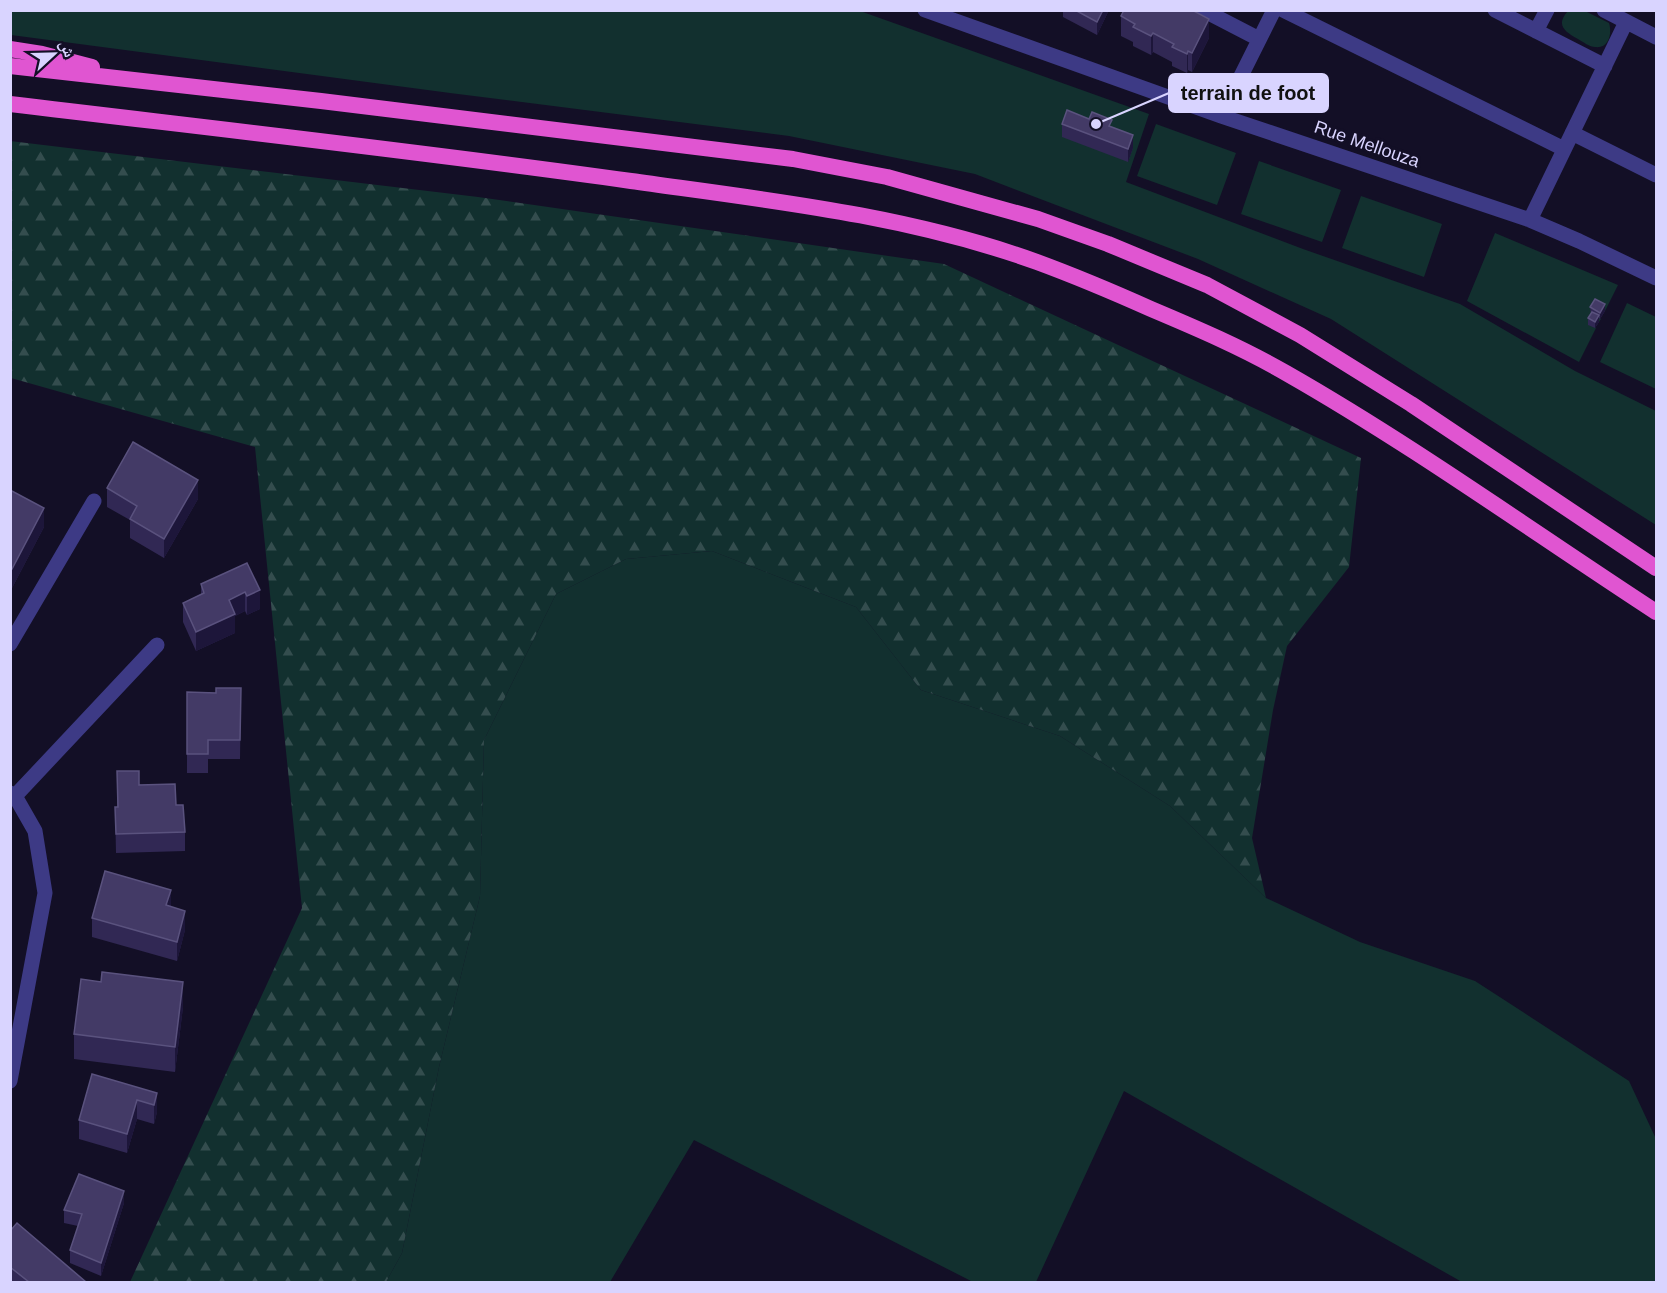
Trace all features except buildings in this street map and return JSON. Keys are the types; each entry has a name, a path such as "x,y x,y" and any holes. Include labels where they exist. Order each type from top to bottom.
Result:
{"highway":[{"path":"10,49 74,62 124,79"},
{"path":"10,66 333,102 793,159 886,177 1038,219 1108,244 1207,285 1300,335 1411,404 1656,568"},
{"path":"10,104 576,173 784,202 894,222 974,241 1038,262 1110,291 1194,327 1283,371 1433,463 1656,612"}],"street":[{"name":"Rue Mellouza","path":"925,10 1221,116 1530,220 1656,278"},
{"path":"1203,10 1259,39"},
{"path":"1221,116 1274,10"},
{"path":"1283,10 1564,149"},
{"path":"1495,10 1605,66"},
{"path":"1536,31 1547,10"},
{"path":"1604,10 1656,37"},
{"path":"1530,220 1626,22"},
{"path":"1572,134 1656,175"},
{"path":"10,644 94,501"},
{"path":"10,1082 45,893 35,831 13,795 157,645"}],"green space":[{"path":"11,10 860,11 1149,114 1126,182 1303,249 1460,304 1575,371 1656,411 1656,525 1331,319 1198,259 975,174 789,136 11,35"},
{"path":"1568,11 1585,11 1609,23 1610,35 1607,43 1600,47 1593,47 1569,34 1562,24"},
{"path":"1156,124 1236,153 1217,205 1137,176"},
{"path":"10,141 478,197 944,264 1361,458 1349,567 1287,646 1273,710 1252,838 1266,898 1170,806 1060,736 921,690 856,607 712,551 626,559 556,594 484,740 480,896 439,1067 402,1253 386,1282 130,1282 302,908 255,447 11,378"},
{"path":"1259,161 1341,190 1322,242 1241,214"},
{"path":"1361,196 1442,224 1424,277 1342,248"},
{"path":"1495,233 1618,285 1605,311 1595,306 1591,314 1601,319 1599,322 1592,319 1589,325 1596,328 1579,362 1467,301"},
{"path":"1627,303 1656,317 1656,389 1600,362"},
{"path":"712,551 856,607 921,690 1060,736 1170,806 1266,898 1360,942 1475,981 1629,1081 1656,1139 1656,1282 1462,1282 1124,1091 1036,1282 973,1282 694,1140 610,1282 386,1282 402,1253 439,1067 480,896 484,740 556,594 626,559"}],"place":[{"name":"terrain de foot","path":"1096,124"}]}
